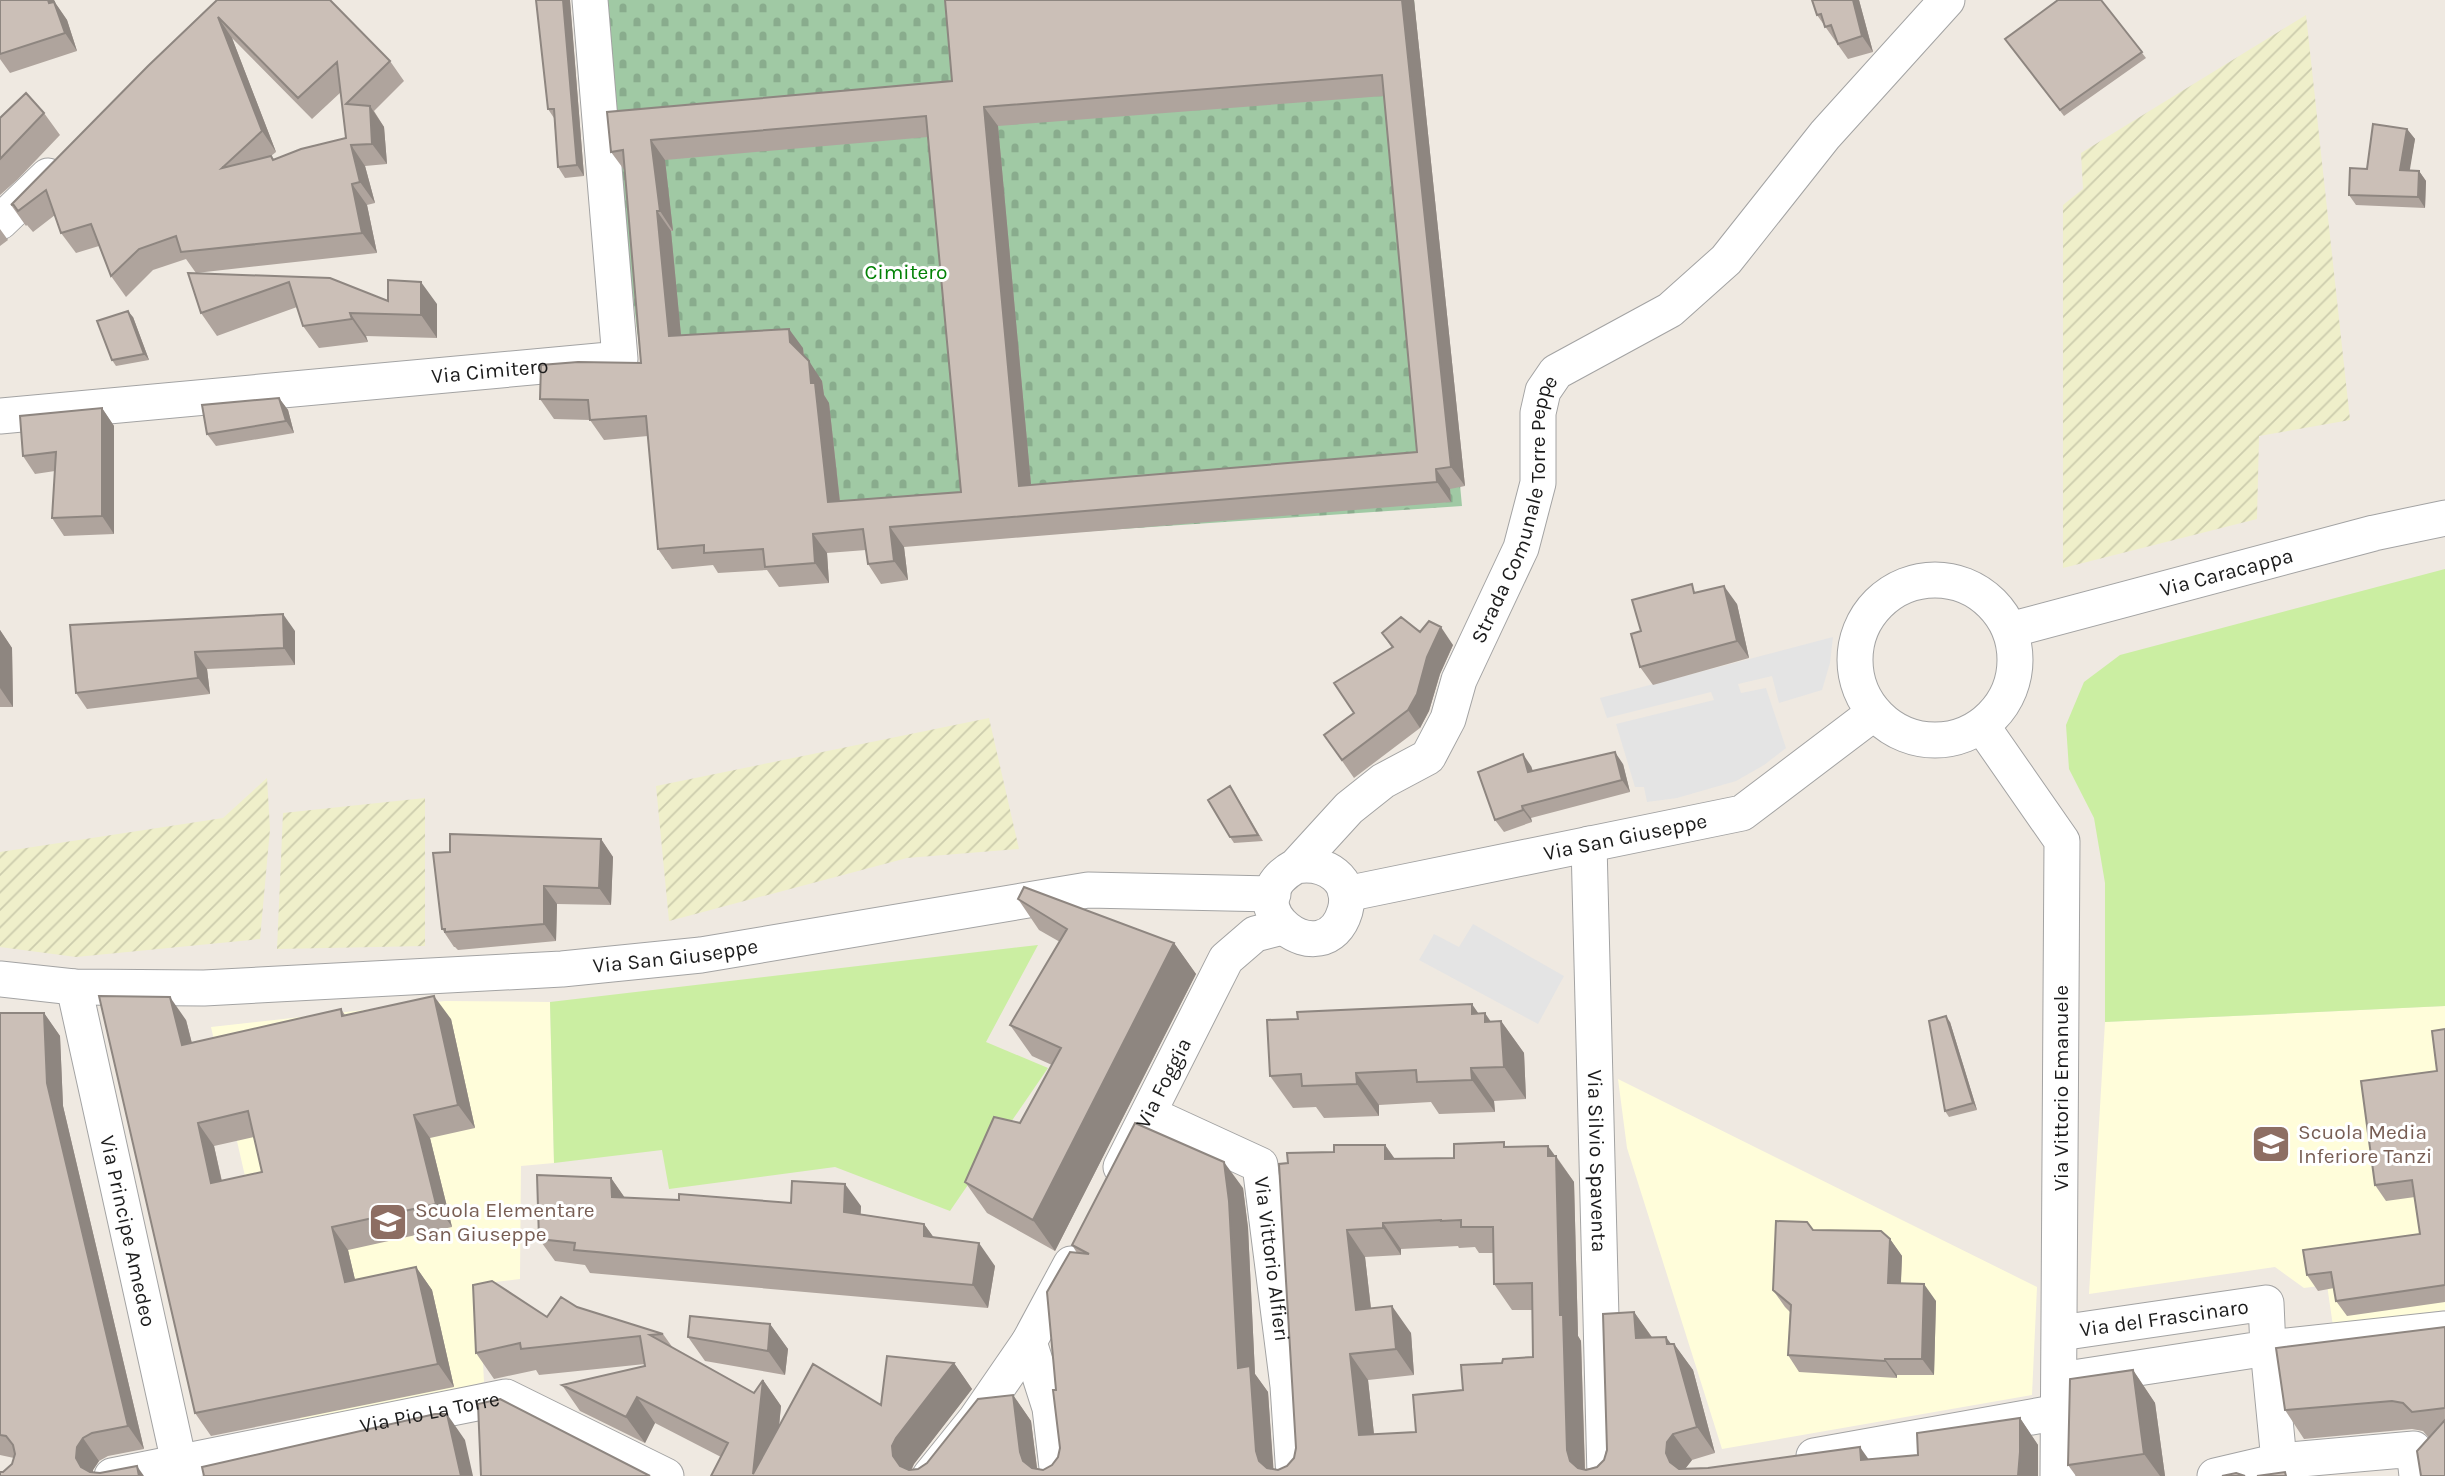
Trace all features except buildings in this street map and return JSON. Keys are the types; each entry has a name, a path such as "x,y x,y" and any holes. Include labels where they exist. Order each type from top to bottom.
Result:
{"street":[{"name":"Via Cimitero","path":"0,416 620,359 590,0"},
{"name":"Strada Comunale Torre Peppe","path":"1296,866 1349,808 1383,781 1428,757 1443,728 1459,680 1521,548 1538,483 1538,413 1543,391 1556,372 1670,310 1726,260 1825,135 1947,0"},
{"path":"0,222 68,155"},
{"name":"Via Caracappa","path":"2010,630 2374,533 2445,518"},
{"path":"1947,580 1973,589 1995,607 2010,630 2015,657 2013,683 2001,707 1982,726 1961,737 1937,741 1913,738 1892,729 1874,713 1859,689 1854,662 1858,634 1872,609 1893,591 1919,581 1947,580"},
{"name":"Via San Giuseppe","path":"1346,894 1742,813 1874,713"},
{"name":"Via Vittorio Emanuele","path":"1982,726 2062,841 2058,1476"},
{"name":"Via Silvio Spaventa","path":"1589,844 1605,1476"},
{"path":"1296,866 1321,866 1332,872 1341,882 1346,894 1343,918 1336,928 1326,935 1303,938 1292,934 1282,927 1272,906 1277,882 1285,872 1296,866"},
{"name":"Via San Giuseppe","path":"0,979 74,987 204,988 562,969 701,955 1087,890 1273,894"},
{"name":"Via Foggia","path":"1106,1198 1226,959 1255,934 1282,927"},
{"name":"Via Principe Amedeo","path":"74,987 180,1469"},
{"name":"Via Vittorio Alfieri","path":"1149,1114 1261,1165 1289,1386 1294,1476"},
{"path":"930,1476 976,1419 1029,1342 1087,1234"},
{"name":"Via del Frascinaro","path":"2060,1333 2266,1303 2279,1461"},
{"path":"1787,1461 2268,1348 2445,1329"},
{"path":"1029,1342 1050,1408 1058,1476"},
{"name":"Via Pio La Torre","path":"112,1476 180,1469 506,1397 666,1476"},
{"path":"2215,1476 2279,1461 2316,1467 2414,1449 2417,1476"}],"shaded area":[{"path":"1833,637 1830,663 1822,690 1779,703 1772,676 1738,684 1741,693 1766,688 1786,748 1736,781 1677,798 1647,802 1644,787 1635,787 1616,724 1714,700 1711,692 1607,718 1600,698"},
{"path":"1473,924 1564,976 1538,1024 1419,960 1434,934 1459,947"},
{"name":"Scuola Elementare San Giuseppe","path":"445,1001 550,1002 554,1163 521,1166 520,1279 479,1284 484,1382 303,1431 211,1027"},
{"name":"Scuola Media Inferiore Tanzi","path":"2445,1006 2445,1310 2333,1326 2327,1285 2304,1288 2275,1267 2089,1294 2105,1022"},
{"path":"1618,1079 2037,1287 2032,1395 1722,1449 1627,1148"}],"green space":[{"name":"Cimitero","path":"597,0 1414,0 1462,506 665,560"},
{"path":"2306,15 2350,420 2259,436 2257,519 2063,568 2063,205 2083,189 2081,153"},
{"path":"2445,569 2445,1006 2105,1022 2105,883 2094,818 2069,769 2066,725 2084,682 2120,655"},
{"path":"989,718 1019,849 907,858 669,921 656,786"},
{"path":"267,778 270,829 260,939 76,957 0,947 0,852 223,818"},
{"path":"425,798 425,946 277,949 283,813"},
{"path":"1038,945 986,1042 1048,1068 950,1211 835,1167 669,1189 662,1150 554,1163 550,1002"}],"place":[{"name":"Scuola Media Inferiore Tanzi","path":"2271,1144"},
{"name":"Scuola Elementare San Giuseppe","path":"388,1222"}]}
